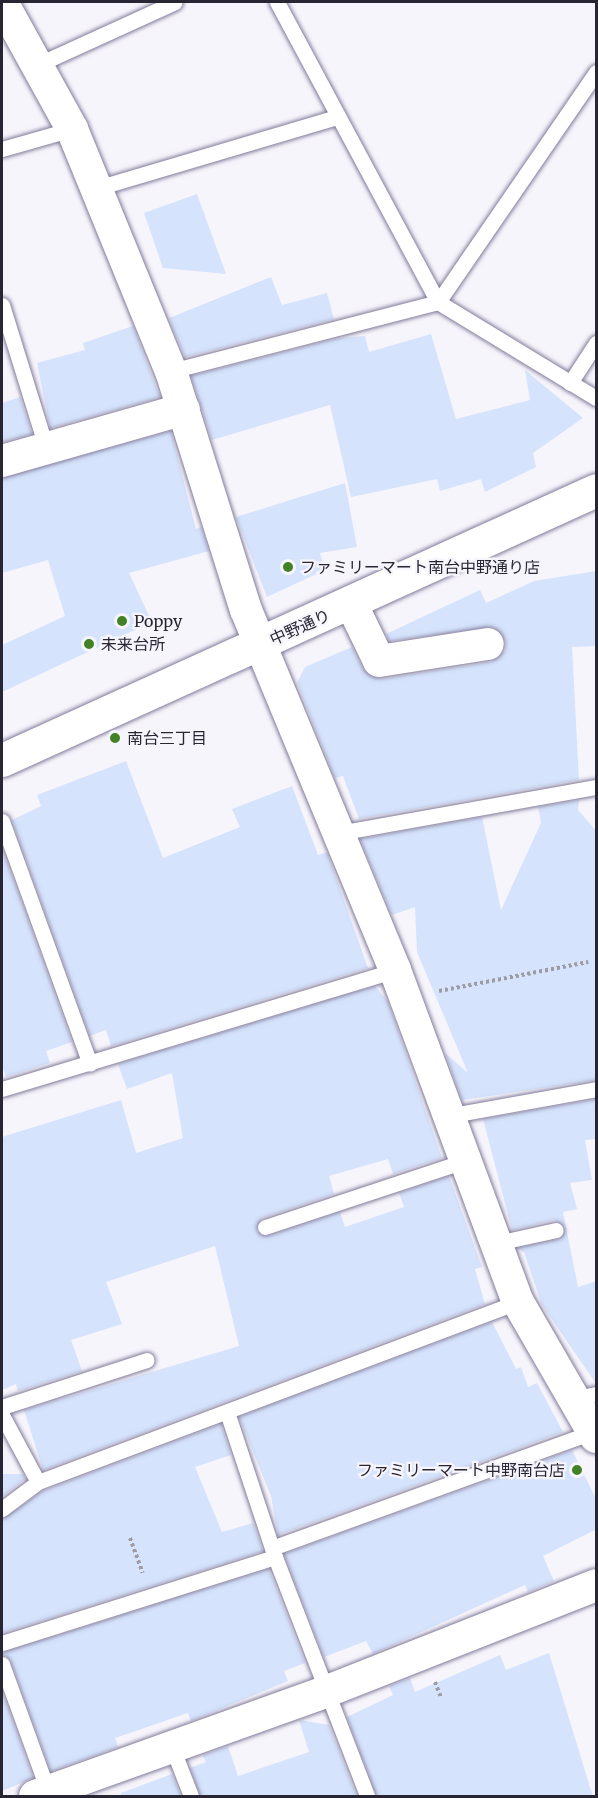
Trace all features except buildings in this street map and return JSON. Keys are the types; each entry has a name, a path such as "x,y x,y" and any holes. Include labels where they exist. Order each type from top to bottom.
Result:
{"main road":[{"name":"中野通り","path":"2,760 260,645 597,490"}],"street":[{"path":"2,2 39,64 72,129 171,371 260,645 452,1115 518,1302 584,1396 595,1434"},
{"path":"2,461 184,408"},
{"path":"351,603 379,661 488,644"},
{"path":"42,1794 325,1692 597,1585"}],"lane":[{"path":"39,64 175,2"},
{"path":"277,2 438,302 597,398"},
{"path":"171,371 438,302 597,72"},
{"path":"97,188 337,117"},
{"path":"2,149 72,129"},
{"path":"2,305 46,447"},
{"path":"570,383 597,343"},
{"path":"338,833 597,787"},
{"path":"2,821 90,1064"},
{"path":"2,1089 400,984"},
{"path":"452,1115 597,1089"},
{"path":"265,1227 467,1160"},
{"path":"497,1243 556,1230"},
{"path":"2,1509 38,1482 518,1302"},
{"path":"2,1407 147,1360"},
{"path":"227,1412 273,1553 366,1797"},
{"path":"2,1415 38,1482"},
{"path":"2,1643 152,1596 595,1434"},
{"path":"2,1664 42,1794"},
{"path":"172,1747 191,1797"}],"path":[{"path":"400,984 588,962"},
{"path":"130,1538 152,1596"}],"place":[{"name":"ファミリーマート南台中野通り店","path":"288,567"},
{"name":"Poppy","path":"122,621"},
{"name":"未来台所","path":"89,644"},
{"name":"南台三丁目","path":"115,738"},
{"name":"ファミリーマート中野南台店","path":"577,1470"}]}
